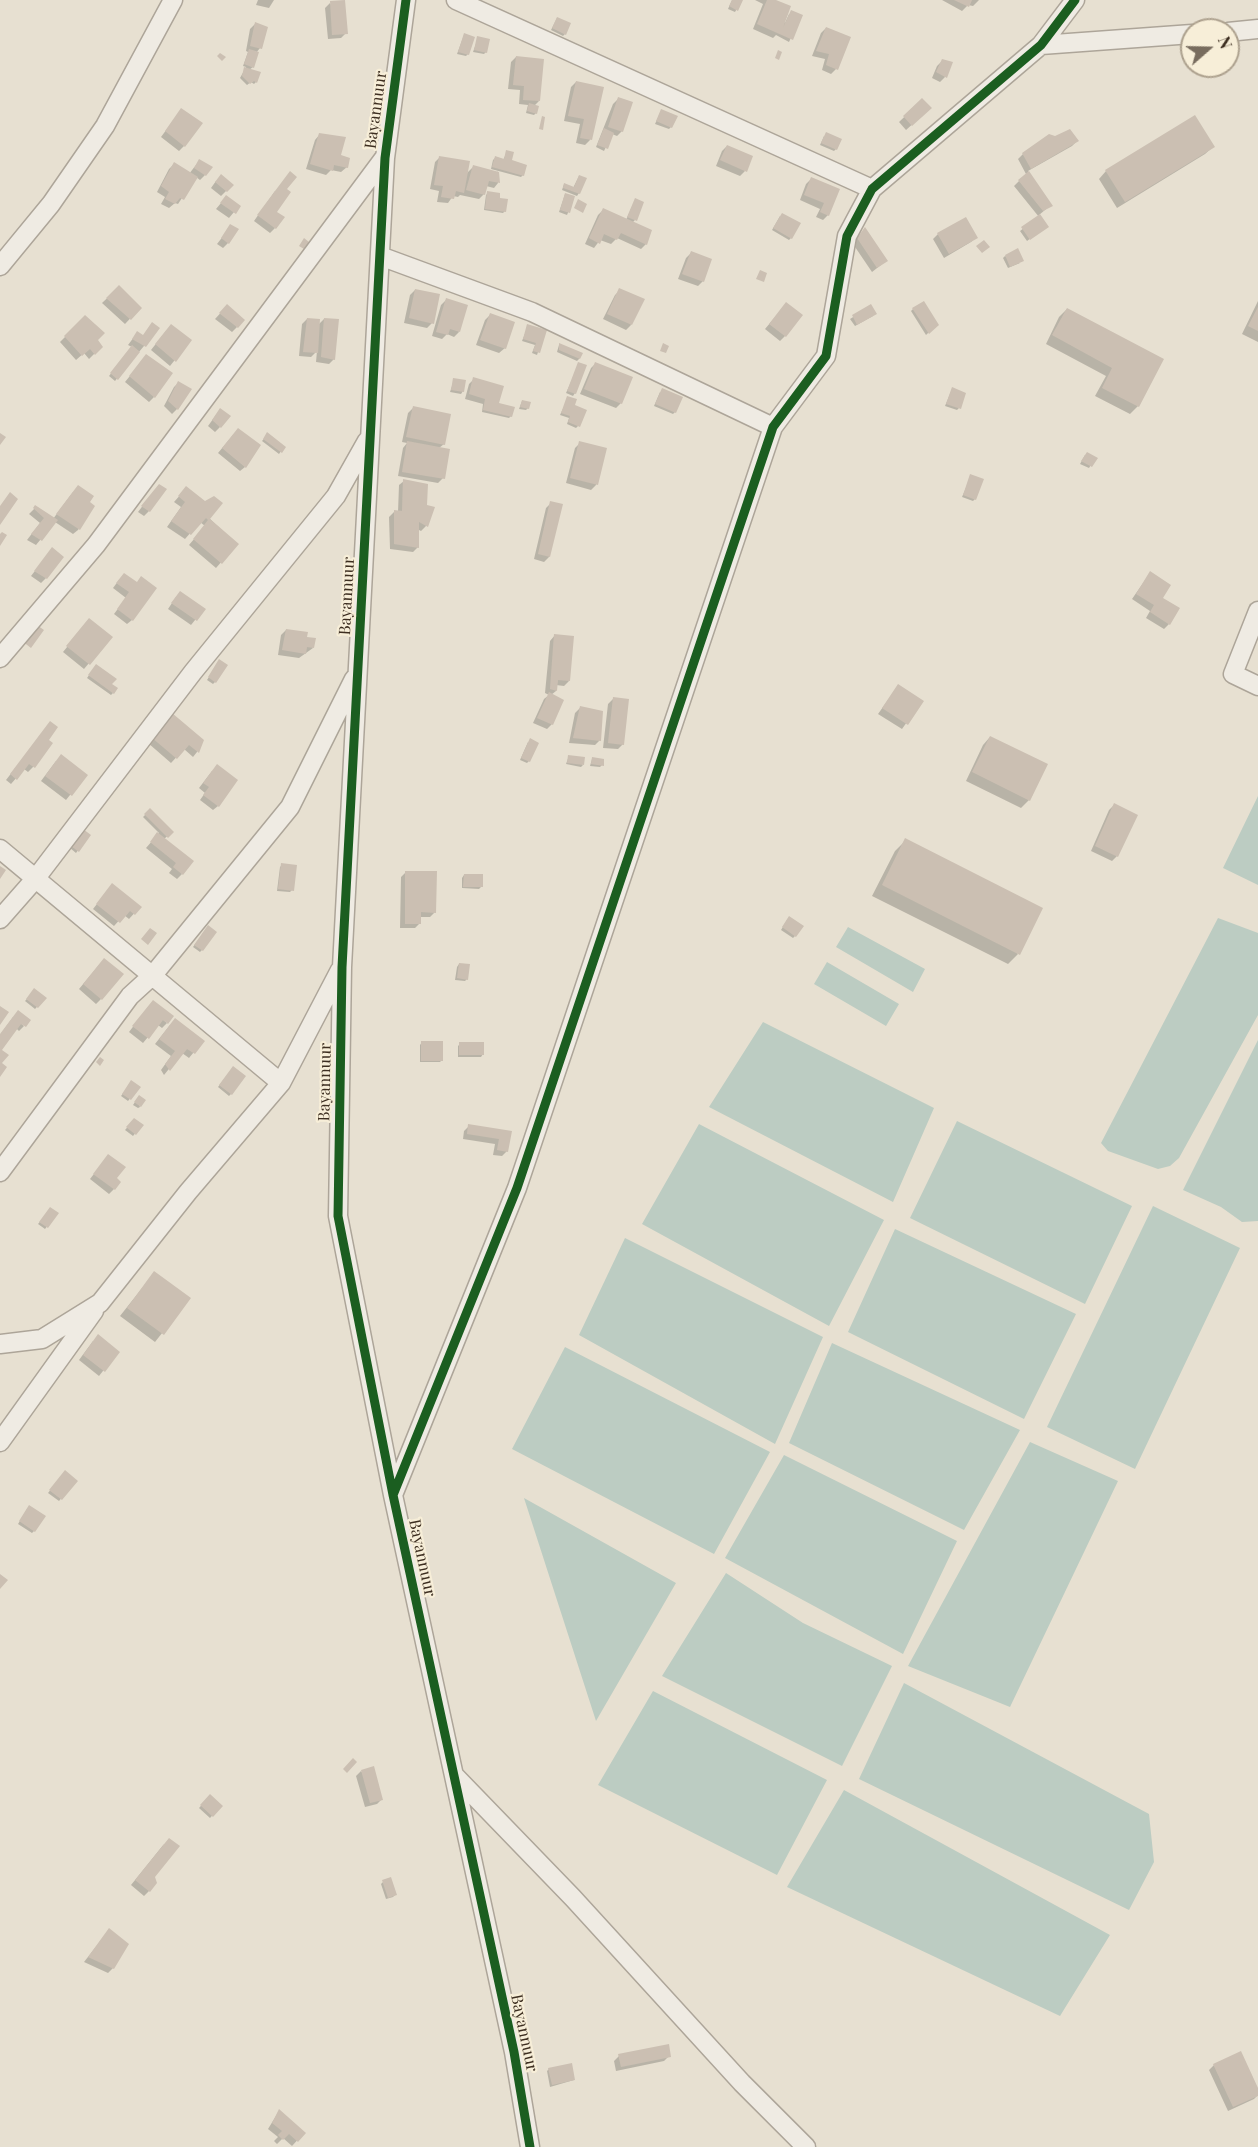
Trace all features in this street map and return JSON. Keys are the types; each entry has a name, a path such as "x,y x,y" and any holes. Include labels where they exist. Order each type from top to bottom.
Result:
{"street":[{"path":"0,266 51,204 105,126 173,0"},
{"name":"Bayannuur","path":"406,0 384,158 342,967 338,1216 393,1495 514,2052 530,2147"},
{"path":"456,0 872,189"},
{"path":"393,1495 517,1188 773,427 826,356 847,236 872,189 1041,45 1072,1"},
{"path":"1240,31 1258,29"},
{"path":"1041,45 1180,35"},
{"path":"0,658 96,546 384,158"},
{"path":"380,256 532,312 773,427"},
{"path":"0,920 36,878 193,672 336,496 370,436"},
{"path":"1258,611 1233,674 1258,686"},
{"path":"0,1172 130,996 153,975 290,807 358,672"},
{"path":"0,849 281,1083"},
{"path":"0,1442 100,1303 188,1192 281,1083 342,967"},
{"path":"0,1344 42,1339 100,1303"},
{"path":"453,1774 573,1898 742,2083 806,2147"}],"shaded area":[{"path":"1258,796 1258,885 1223,868"},
{"path":"1218,918 1258,933 1258,1015 1179,1158 1170,1166 1158,1169 1108,1151 1101,1143"},
{"path":"848,927 925,969 913,992 836,947"},
{"path":"827,962 899,1004 886,1026 814,984"},
{"path":"763,1022 934,1108 893,1202 709,1107"},
{"path":"1258,1040 1258,1221 1242,1222 1221,1207 1183,1190"},
{"path":"957,1121 1132,1206 1085,1304 910,1218"},
{"path":"699,1124 884,1220 829,1326 642,1224"},
{"path":"1153,1206 1240,1248 1135,1469 1047,1427"},
{"path":"895,1229 1076,1314 1024,1419 848,1332"},
{"path":"625,1238 823,1337 775,1444 579,1335"},
{"path":"832,1343 1020,1430 964,1530 789,1443"},
{"path":"565,1347 770,1452 714,1554 512,1449"},
{"path":"1030,1442 1118,1481 1010,1707 908,1666"},
{"path":"784,1455 957,1541 903,1654 725,1558"},
{"path":"524,1498 676,1583 596,1721"},
{"path":"726,1573 803,1623 892,1666 842,1766 662,1676"},
{"path":"904,1683 1149,1814 1154,1862 1129,1910 859,1779"},
{"path":"653,1691 827,1780 777,1875 598,1785"},
{"path":"844,1790 1110,1935 1060,2016 787,1887"}],"building":[{"path":"345,0 348,34 332,35 330,1"},
{"path":"732,0 743,0 738,11 729,6"},
{"path":"767,0 776,0 791,6 783,28 791,10 803,15 793,40 757,24"},
{"path":"954,0 972,0 969,7"},
{"path":"557,17 571,23 566,35 552,28"},
{"path":"255,22 268,27 262,49 250,46"},
{"path":"826,27 851,37 838,70 826,65 829,54 816,51"},
{"path":"464,33 475,37 469,55 458,52"},
{"path":"477,36 490,39 487,53 474,50"},
{"path":"249,49 259,52 254,68 244,64"},
{"path":"778,50 782,52 779,60 775,58"},
{"path":"220,53 226,57 222,61 217,56"},
{"path":"516,56 544,59 540,101 523,100 524,86 513,85"},
{"path":"942,59 953,62 947,78 936,72"},
{"path":"244,67 261,72 257,83 254,81 250,84 242,76"},
{"path":"576,81 604,87 592,140 580,138 584,119 568,116"},
{"path":"618,97 633,102 623,132 608,127"},
{"path":"922,98 932,108 912,126 903,116"},
{"path":"529,103 539,106 537,114 527,111"},
{"path":"181,108 203,123 185,147 165,131"},
{"path":"661,109 678,116 672,128 656,121"},
{"path":"1195,115 1215,147 1125,202 1105,170"},
{"path":"542,116 545,117 543,130 539,129"},
{"path":"604,128 614,133 608,149 597,145"},
{"path":"1070,129 1079,141 1031,169 1022,153 1049,134 1055,136"},
{"path":"826,132 842,139 837,150 821,143"},
{"path":"319,133 346,137 341,155 350,158 348,168 334,165 333,171 310,164"},
{"path":"727,145 753,156 747,172 720,160"},
{"path":"506,150 514,152 512,160 527,165 524,176 492,167 495,156 504,159"},
{"path":"439,156 470,161 464,193 456,191 454,199 441,197 443,186 434,185"},
{"path":"199,159 213,167 206,176 194,168"},
{"path":"174,162 198,177 184,200 180,198 175,204 165,199 169,192 161,186"},
{"path":"473,165 499,172 500,183 489,181 485,195 466,190"},
{"path":"290,171 297,177 287,189 291,192 277,212 285,217 276,229 257,215"},
{"path":"1029,171 1053,206 1043,211 1018,180"},
{"path":"221,174 234,185 227,192 215,182"},
{"path":"579,175 587,178 580,194 563,188 564,183 574,187"},
{"path":"811,177 840,189 829,216 820,212 824,203 804,195"},
{"path":"487,191 500,193 500,198 508,199 506,212 485,209"},
{"path":"565,193 575,196 570,213 560,210"},
{"path":"226,195 241,206 236,214 220,203"},
{"path":"635,198 644,202 637,221 627,217"},
{"path":"578,199 587,204 583,213 574,208"},
{"path":"603,208 652,230 647,245 621,233 617,240 604,234 600,244 589,238"},
{"path":"782,213 801,223 792,239 773,228"},
{"path":"1040,214 1049,227 1030,240 1021,227"},
{"path":"966,217 978,238 949,254 937,233"},
{"path":"230,224 239,229 229,244 221,238"},
{"path":"865,227 888,261 877,268 857,238"},
{"path":"304,238 309,242 304,249 299,246"},
{"path":"984,240 990,247 982,253 976,246"},
{"path":"1018,248 1024,261 1010,267 1005,255"},
{"path":"691,251 712,259 704,282 682,274"},
{"path":"760,270 767,273 764,282 756,279"},
{"path":"119,285 142,308 131,320 106,298"},
{"path":"619,288 645,299 632,325 607,314"},
{"path":"415,289 440,294 434,324 409,318"},
{"path":"446,298 468,305 460,332 450,329 448,335 436,332"},
{"path":"924,301 939,325 929,334 912,308"},
{"path":"786,302 803,315 786,337 769,324"},
{"path":"227,304 245,320 238,328 219,313"},
{"path":"871,304 877,314 857,325 852,315"},
{"path":"1258,307 1258,331 1248,326"},
{"path":"1067,308 1164,359 1139,407 1102,388 1112,368 1052,335"},
{"path":"490,313 515,322 506,349 480,340"},
{"path":"85,315 105,333 98,340 103,347 95,355 90,349 82,356 64,336"},
{"path":"307,318 320,319 318,353 303,352"},
{"path":"324,318 339,319 335,360 321,357"},
{"path":"152,322 160,328 146,347 132,339 137,331 143,335"},
{"path":"171,324 192,340 176,362 155,344"},
{"path":"527,324 547,330 540,353 533,351 536,343 523,339"},
{"path":"559,343 583,353 580,359 559,350"},
{"path":"663,343 669,346 666,353 660,351"},
{"path":"132,345 140,352 118,380 110,373"},
{"path":"146,354 173,373 155,398 129,376"},
{"path":"578,362 587,365 576,394 567,391"},
{"path":"595,362 633,377 622,404 584,389"},
{"path":"473,377 504,386 499,403 515,407 512,417 483,410 485,399 469,394"},
{"path":"453,378 466,380 464,392 451,390"},
{"path":"178,381 192,389 178,410 168,401"},
{"path":"952,387 966,393 961,409 946,404"},
{"path":"662,388 683,397 676,413 655,404"},
{"path":"567,396 577,399 575,405 587,410 580,427 568,422 570,416 561,413"},
{"path":"522,400 531,402 529,409 520,407"},
{"path":"413,406 451,414 445,445 406,437"},
{"path":"220,408 231,416 221,428 212,420"},
{"path":"238,428 261,445 246,468 222,448"},
{"path":"267,432 286,447 282,453 263,439"},
{"path":"0,433 6,437 0,445"},
{"path":"407,441 450,449 445,479 402,472"},
{"path":"579,441 607,448 598,485 570,478"},
{"path":"1087,452 1098,458 1092,467 1081,461"},
{"path":"970,474 984,479 976,500 963,495"},
{"path":"403,479 428,484 427,505 435,507 428,527 419,522 419,548 394,544 394,510 402,511"},
{"path":"159,484 167,489 150,512 141,506"},
{"path":"78,485 94,496 90,502 95,506 80,530 56,514"},
{"path":"186,486 205,501 214,496 223,503 210,519 239,544 222,564 193,539 208,520 206,518 191,535 171,521 185,502 178,496"},
{"path":"10,492 18,499 0,525 0,506"},
{"path":"550,501 563,504 550,557 538,554"},
{"path":"35,505 58,520 42,541 31,534 44,518 33,508"},
{"path":"2,532 7,535 0,546 0,534"},
{"path":"52,547 64,557 47,579 34,571"},
{"path":"1150,571 1171,585 1163,598 1180,608 1170,625 1150,612 1154,605 1136,594"},
{"path":"124,573 137,582 141,576 157,588 133,621 117,609 129,592 116,583"},
{"path":"180,591 206,609 197,621 171,603"},
{"path":"89,618 113,637 90,665 66,646"},
{"path":"34,623 44,630 31,648 22,641"},
{"path":"286,629 308,632 307,637 316,638 314,648 307,647 306,654 282,650"},
{"path":"554,634 574,636 570,681 558,680 557,691 550,689"},
{"path":"219,659 228,665 216,683 208,677"},
{"path":"96,664 117,679 112,684 118,688 114,694 88,675"},
{"path":"898,684 924,701 908,725 882,708"},
{"path":"549,692 564,700 553,725 537,718"},
{"path":"613,697 629,699 624,745 608,743"},
{"path":"580,706 603,711 601,741 573,738"},
{"path":"172,713 204,740 199,753 189,745 177,759 151,737"},
{"path":"50,721 58,727 49,740 53,743 35,768 29,764 17,780 10,774"},
{"path":"990,736 1048,764 1030,801 972,772"},
{"path":"530,738 539,743 530,762 521,758"},
{"path":"61,754 88,775 72,796 45,776"},
{"path":"568,755 585,757 584,765 567,763"},
{"path":"592,757 604,759 604,766 591,764"},
{"path":"217,764 238,780 219,807 203,795 209,787 203,783"},
{"path":"1114,803 1138,815 1118,857 1095,846"},
{"path":"150,808 174,832 168,838 144,814"},
{"path":"83,829 91,835 79,852 71,846"},
{"path":"157,832 194,861 183,875 173,867 176,863 150,842"},
{"path":"905,838 1043,908 1020,955 882,885"},
{"path":"281,863 297,865 294,891 278,889"},
{"path":"0,866 6,870 0,879"},
{"path":"405,871 437,871 436,913 421,912 421,924 405,924"},
{"path":"464,874 483,874 483,887 463,887"},
{"path":"112,883 142,907 135,915 130,911 120,923 96,904"},
{"path":"789,916 804,926 796,937 782,927"},
{"path":"208,925 217,932 203,951 194,945"},
{"path":"150,928 157,933 148,945 141,939"},
{"path":"104,958 124,974 102,1000 83,984"},
{"path":"459,963 470,964 468,980 457,978"},
{"path":"34,988 47,998 38,1008 26,999"},
{"path":"153,1000 174,1016 168,1024 163,1020 149,1039 132,1026"},
{"path":"0,1006 9,1012 0,1025"},
{"path":"18,1010 31,1020 26,1027 21,1024 2,1050 9,1055 2,1063 7,1067 0,1077 0,1034"},
{"path":"175,1018 205,1041 195,1054 187,1049 170,1071 165,1064 175,1051 159,1039"},
{"path":"421,1041 443,1041 443,1061 421,1061"},
{"path":"459,1042 484,1042 484,1055 459,1055"},
{"path":"100,1057 104,1060 100,1066 96,1062"},
{"path":"233,1066 246,1076 232,1095 219,1085"},
{"path":"131,1080 141,1087 131,1100 122,1094"},
{"path":"139,1095 146,1100 141,1107 134,1102"},
{"path":"134,1118 144,1125 136,1135 126,1127"},
{"path":"468,1124 512,1131 508,1152 497,1150 499,1139 467,1134"},
{"path":"108,1154 126,1167 117,1178 121,1182 115,1190 93,1174"},
{"path":"50,1207 59,1213 48,1228 39,1222"},
{"path":"154,1271 191,1298 164,1335 127,1308"},
{"path":"98,1334 120,1352 105,1372 83,1355"},
{"path":"65,1470 78,1481 62,1500 49,1490"},
{"path":"29,1505 46,1516 35,1532 19,1521"},
{"path":"0,1574 8,1580 0,1589"},
{"path":"353,1758 357,1762 347,1773 343,1769"},
{"path":"374,1766 383,1800 370,1803 361,1770"},
{"path":"210,1794 223,1806 213,1817 200,1805"},
{"path":"169,1838 180,1846 155,1877 157,1883 150,1892 135,1880"},
{"path":"391,1877 397,1895 388,1898 382,1880"},
{"path":"109,1928 129,1944 114,1969 88,1957"},
{"path":"669,2044 671,2057 621,2067 618,2054"},
{"path":"1241,2051 1258,2088 1258,2096 1233,2107 1213,2064"},
{"path":"572,2063 575,2080 552,2085 548,2068"},
{"path":"279,2109 306,2133 298,2142 289,2134 283,2140 278,2135 282,2131 272,2123"}],"cycle path":[{"path":"406,0 385,158 342,967 338,1216 393,1495 514,2052 530,2147"},
{"path":"393,1495 517,1188 773,427 826,356 847,236 872,189 1041,45 1075,0"}]}
